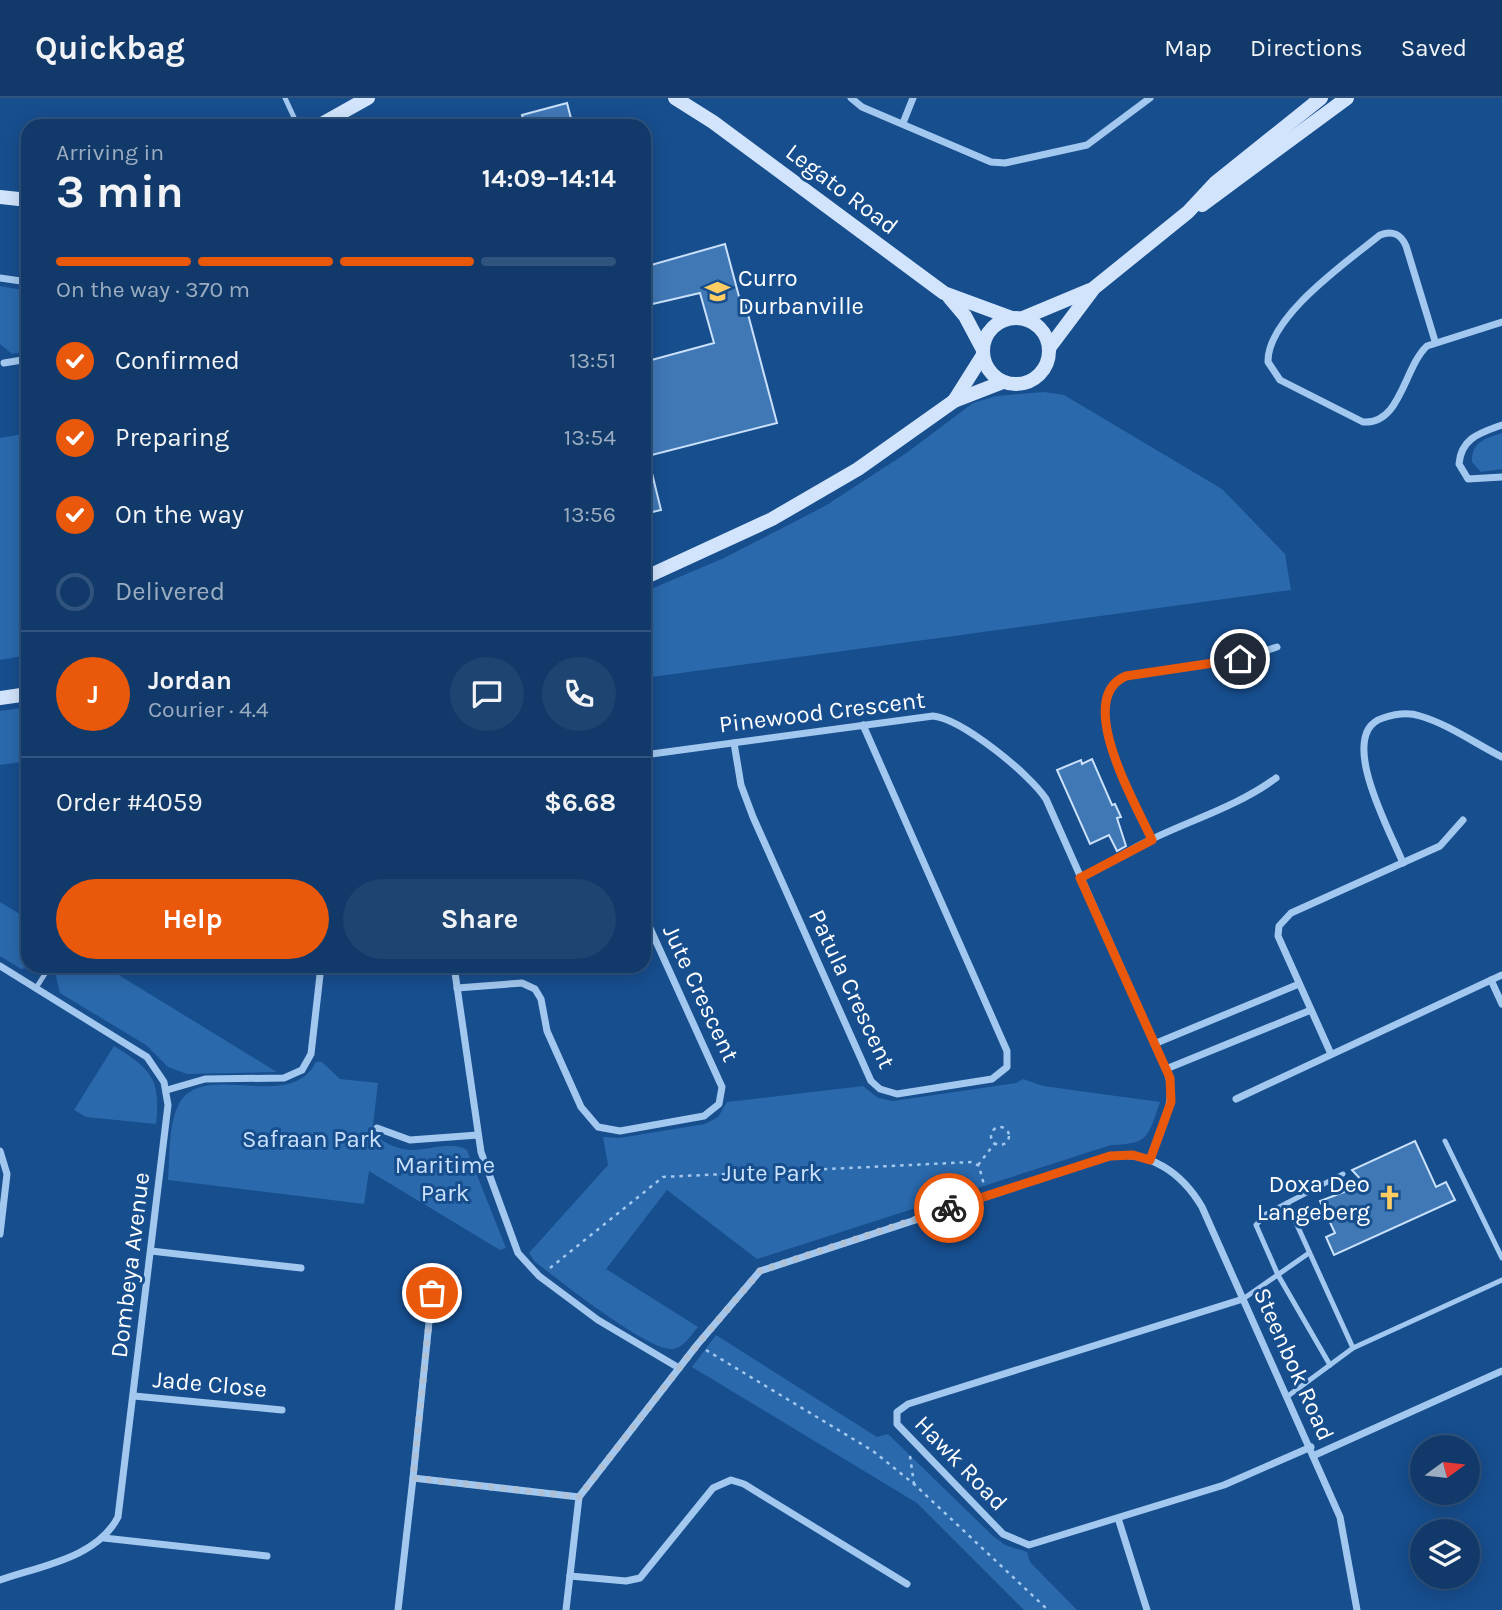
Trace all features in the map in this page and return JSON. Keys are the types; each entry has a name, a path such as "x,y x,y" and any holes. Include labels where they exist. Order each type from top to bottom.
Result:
{"street":[{"path":"330,119 368,98"},
{"name":"Legato Road","path":"675,98 713,122 944,293 965,316 982,351"},
{"name":"Legato Road","path":"691,98 713,122"},
{"path":"851,98 862,107 991,162 1005,163 1087,145 1150,98"},
{"path":"903,123 913,98"},
{"path":"1049,348 1094,288 1188,212 1215,183 1321,98"},
{"path":"1188,212 1221,193 1347,98"},
{"path":"0,197 21,199"},
{"path":"1435,341 1406,246 1397,234 1384,233 1304,297 1270,349 1268,362 1280,380 1363,422 1370,423 1387,415 1423,349 1435,341 1502,322"},
{"path":"0,278 21,281"},
{"path":"954,401 992,328 1094,288"},
{"name":"Legato Road","path":"944,293 1017,318"},
{"path":"651,575 705,553 818,494 954,401 1003,382 1025,384 1035,379 1048,362 1049,348 1042,330 1017,318"},
{"path":"982,351 987,368 1003,382"},
{"path":"4,363 21,360"},
{"path":"1502,425 1471,438 1462,450 1459,464 1468,479 1502,477"},
{"path":"1152,840 1110,741 1104,701 1111,686 1126,676 1240,659 1277,648"},
{"path":"0,698 21,695"},
{"path":"1403,863 1366,772 1363,740 1375,721 1396,714 1422,716 1502,757"},
{"name":"Pinewood Crescent","path":"651,754 933,716 963,726 1042,792 1166,1069 1171,1087 1171,1102 1150,1160"},
{"name":"Patula Crescent","path":"734,743 741,785 752,817 871,1081 880,1089 897,1094 998,1077 1007,1067 1007,1051 863,725"},
{"path":"1080,878 1152,840 1254,794 1276,778"},
{"path":"1331,1054 1278,936 1284,919 1440,846 1450,839 1463,820"},
{"name":"Jute Crescent","path":"457,988 522,983 535,989 541,999 547,1031 576,1096 588,1119 598,1126 620,1130 704,1116 719,1104 722,1087 651,930"},
{"path":"0,967 147,1057 161,1074 167,1090 205,1079 284,1078 302,1070 311,1054 320,973"},
{"path":"455,973 478,1135 486,1169 518,1253 539,1276 598,1320 679,1368"},
{"path":"1236,1099 1502,975"},
{"path":"1491,980 1502,1004"},
{"path":"1154,1044 1299,984"},
{"path":"1166,1069 1311,1010"},
{"name":"Dombeya Avenue","path":"104,1538 113,1528 122,1505 168,1105 167,1090"},
{"path":"377,1128 410,1140 478,1135"},
{"path":"0,1151 7,1174 0,1234"},
{"path":"566,1610 579,1497 754,1275 768,1266 1110,1156 1133,1155 1150,1160"},
{"name":"Steenbok Road","path":"1150,1160 1178,1177 1195,1195 1244,1299 1315,1455 1342,1525 1357,1610"},
{"path":"151,1251 301,1268"},
{"path":"398,1610 432,1293"},
{"name":"Hawk Road","path":"1244,1299 908,1404 897,1412 895,1417 908,1438 1013,1541 1038,1543 1224,1485 1311,1447"},
{"path":"1315,1455 1502,1371"},
{"name":"Jade Close","path":"134,1396 282,1410"},
{"path":"413,1478 579,1497"},
{"path":"570,1576 626,1581 640,1578 713,1488 731,1480 744,1483 907,1584"},
{"path":"1118,1518 1147,1610"},
{"path":"0,1580 88,1549 104,1538 267,1556"}],"lane":[{"path":"285,98 295,119"},
{"path":"36,988 46,973"},
{"path":"1445,1141 1502,1258"},
{"path":"1330,1365 1278,1275 1256,1225 1260,1218 1343,1174"},
{"path":"1287,1203 1353,1348"},
{"path":"1244,1299 1309,1253"},
{"path":"1288,1396 1353,1348 1502,1280"}],"path":[{"path":"1004,1128 1007,1140 1004,1144 995,1143 992,1131 1004,1128"},
{"path":"978,1165 995,1143"},
{"path":"539,1276 663,1178 972,1162 978,1165 987,1195"},
{"path":"697,1345 873,1451 914,1483 1048,1610"},
{"path":"908,1438 914,1483"}],"green space":[{"path":"0,286 21,290 21,352 12,354 0,344"},
{"path":"1044,392 1064,395 1222,489 1285,554 1291,590 651,677 651,589 724,558 825,506 905,454 973,403 996,396"},
{"path":"1502,433 1502,469 1481,472 1472,462 1474,450 1485,439"},
{"path":"21,434 21,656 0,660 0,438"},
{"path":"21,708 21,762 0,765 0,711"},
{"path":"0,902 21,915 21,969 0,956"},
{"path":"58,973 115,973 277,1072 187,1074 168,1067 146,1045 60,993"},
{"path":"114,1046 137,1062 151,1077 157,1096 156,1124 86,1117 74,1110"},
{"name":"Safraan Park","path":"316,1062 322,1062 340,1079 378,1083 372,1134 381,1140 405,1149 454,1146 467,1150 506,1248 500,1250 369,1171 364,1204 168,1180 175,1112 191,1091 207,1086 287,1084 304,1077"},
{"name":"Jute Park","path":"1023,1079 1043,1086 1160,1102 1150,1130 1146,1136 1133,1143 1111,1145 757,1259 667,1190 606,1269 698,1327 678,1348 662,1347 626,1328 535,1262 529,1253 608,1165 603,1137 619,1138 705,1124 718,1117 727,1102 863,1086 878,1098 893,1101 1016,1083"},
{"path":"716,1335 877,1437 888,1434 993,1536 1005,1545 1027,1552 1030,1562 1077,1610 1024,1610 917,1503 692,1367"}],"building":[{"path":"567,103 571,119 523,119 522,115"},
{"path":"725,244 741,304 745,303 777,423 651,455 651,360 714,343 700,293 651,304 651,265"},
{"path":"651,469 661,510 651,512"},
{"path":"1092,759 1112,805 1115,804 1121,817 1117,818 1126,846 1117,851 1109,835 1090,844 1057,770 1081,760 1082,764"},
{"name":"Doxa Deo Langeberg","path":"1415,1141 1436,1187 1446,1182 1455,1200 1334,1255 1326,1237 1335,1233 1320,1201 1365,1184 1352,1170"}],"way so far":[{"path":"432,1293 413,1457 413,1478 579,1497 754,1275 776,1263 949,1208"}],"place":[{"name":"Curro Durbanville","path":"718,292"},
{"name":"Doxa Deo Langeberg","path":"1390,1198"}],"route":[{"path":"949,1208 1110,1156 1133,1155 1150,1160 1171,1102 1170,1078 1080,878 1119,860 1136,847 1152,840 1115,759 1104,701 1117,679 1126,676 1240,659"}],"park label":[{"name":"Maritime Park","path":"445,1179"}]}
